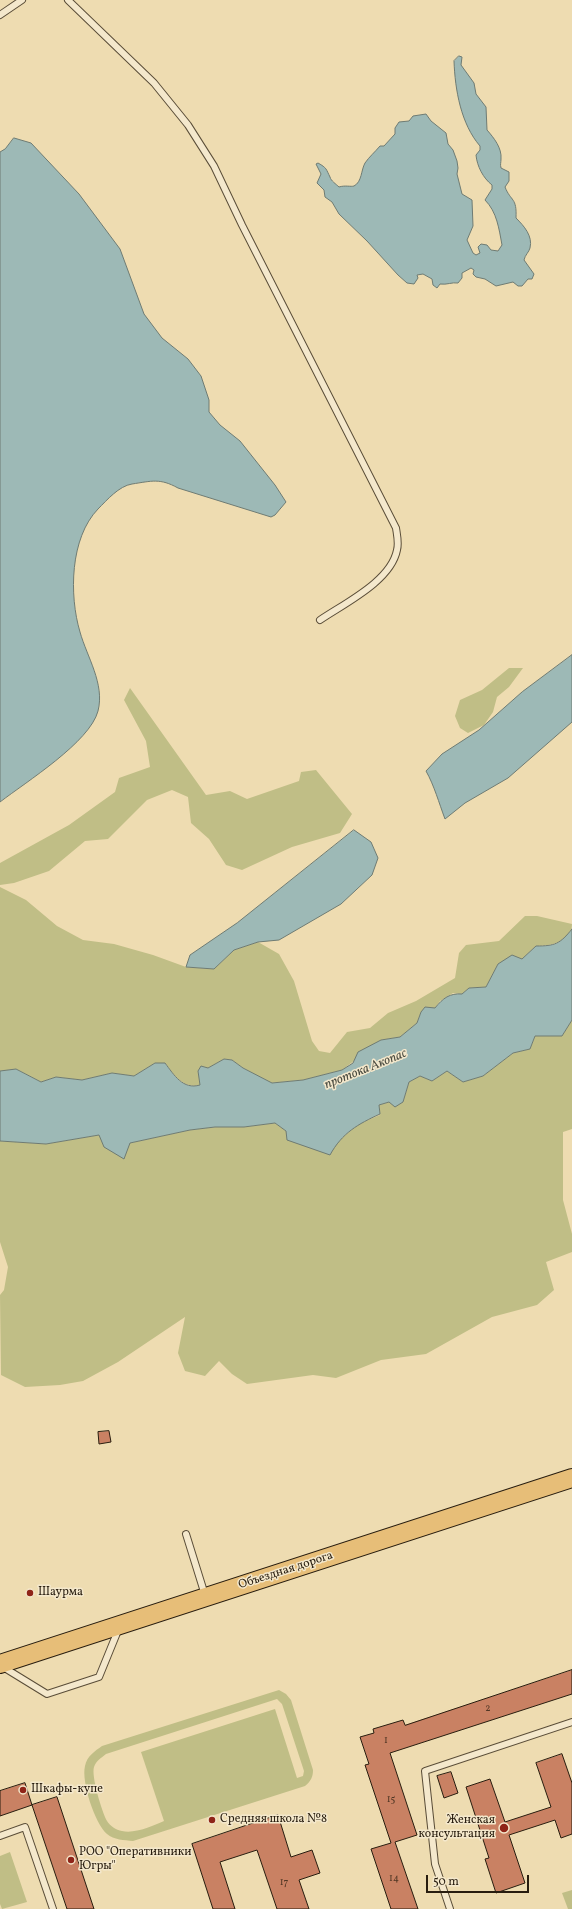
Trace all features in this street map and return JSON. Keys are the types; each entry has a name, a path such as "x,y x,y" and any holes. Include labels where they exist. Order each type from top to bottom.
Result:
{"main road":[{"name":"Объездная дорога","path":"0,1665 572,1478"}],"lane":[{"path":"0,15 22,0"},
{"path":"68,0 154,84 188,125 211,160 396,528 398,548 393,563 380,579 320,620"},
{"path":"186,1534 205,1597"},
{"path":"0,1665 46,1694 99,1676 120,1625"},
{"path":"450,1909 435,1864 424,1771 572,1722"},
{"path":"0,1836 25,1827 53,1909"}],"shaded area":[{"path":"509,668 523,668 509,687 497,697 493,712 484,725 468,733 460,728 455,716 460,700 482,690"},
{"path":"130,688 206,795 230,791 247,799 299,781 301,772 316,770 352,814 340,833 292,847 242,870 226,865 209,839 191,823 188,797 172,790 147,800 108,839 85,841 49,871 14,883 0,885 0,863 69,825 115,792 119,778 150,767 146,741 124,700"},
{"path":"0,887 26,900 57,926 83,940 114,944 153,955 186,967 214,969 234,950 258,942 279,954 294,981 312,1041 319,1051 330,1053 347,1032 370,1028 388,1013 416,1001 455,978 459,953 466,945 499,941 525,916 537,916 572,924 571,930 564,939 554,944 536,946 522,959 498,964 486,987 469,988 462,994 453,993 440,1001 435,1008 421,1012 417,1023 400,1037 381,1040 342,1070 303,1080 271,1083 243,1068 232,1060 224,1059 208,1068 198,1071 201,1085 195,1086 184,1083 180,1080 165,1063 155,1063 134,1076 112,1073 82,1080 56,1077 41,1082 16,1069 0,1071"},
{"path":"572,1020 572,1129 563,1132 563,1200 572,1234 572,1252 546,1262 554,1290 537,1305 492,1317 426,1354 381,1360 336,1378 313,1375 247,1384 232,1374 219,1361 205,1376 185,1371 178,1353 185,1317 118,1362 83,1381 60,1385 25,1387 1,1375 0,1295 4,1290 8,1267 0,1242 0,1141 46,1144 99,1135 130,1143 190,1130 215,1127 244,1127 275,1123 286,1131 337,1142 358,1124 380,1115 379,1105 389,1102 403,1102 409,1082 420,1076 432,1081 447,1071 463,1082 483,1076 513,1053 530,1049 535,1036 562,1036"},
{"path":"279,1690 286,1694 291,1700 313,1772 311,1779 305,1786 133,1841 123,1840 110,1836 102,1829 90,1802 87,1791 84,1773 86,1762 92,1754 102,1746","holes":["277,1699 282,1704 304,1771 303,1776 297,1778 275,1709 141,1752 164,1821 143,1829 127,1832 115,1829 107,1821 102,1810 93,1772 96,1763 106,1754"]},
{"path":"10,1852 27,1902 2,1909 0,1904 0,1856"},
{"path":"572,1890 572,1909 568,1909 562,1893"}],"water":[{"path":"459,56 462,57 461,65 474,83 476,94 486,107 487,130 499,147 501,155 501,168 509,172 509,181 505,187 515,203 516,218 529,235 531,244 524,260 534,274 532,279 528,279 522,286 518,286 513,282 496,286 485,279 476,277 473,274 474,270 471,268 462,273 462,278 458,283 440,284 437,288 433,285 432,279 423,274 417,275 418,278 414,284 407,283 339,214 332,202 325,197 324,190 317,183 321,174 316,164 318,163 327,170 331,180 339,187 354,186 359,182 365,163 380,146 384,146 395,134 395,128 399,122 409,121 413,116 426,114 431,121 446,133 448,144 453,150 457,161 457,174 462,194 472,200 473,226 467,240 473,253 476,255 480,253 478,247 481,244 487,245 491,250 498,251 502,245 495,215 485,200 492,189 492,185 483,175 479,167 476,155 480,150 480,146 468,128 460,106 454,61"},
{"path":"14,138 31,143 79,194 120,249 144,314 162,338 188,359 201,376 209,400 209,412 220,425 240,441 275,485 286,502 275,515 271,517 166,483 151,481 122,487 98,509 89,521 82,535 77,551 73,584 76,617 99,691 100,701 98,711 93,723 83,735 56,761 0,802 0,152 5,149"},
{"path":"572,655 572,722 508,778 465,803 445,819 426,771 442,754 479,730 522,692"},
{"path":"354,830 371,842 378,858 372,875 341,904 279,940 258,942 234,950 214,969 186,967 190,955 237,923"},
{"name":"протока Акопас","path":"572,929 572,1020 562,1036 535,1036 530,1049 513,1053 483,1076 463,1082 447,1071 432,1081 420,1076 409,1082 403,1102 395,1107 389,1102 379,1105 380,1114 351,1130 345,1135 330,1155 287,1140 286,1131 275,1123 244,1127 215,1127 190,1130 130,1143 124,1159 104,1147 99,1135 46,1144 0,1141 0,1071 16,1069 41,1082 56,1077 82,1080 112,1073 134,1076 155,1063 165,1063 180,1080 194,1086 200,1085 198,1071 201,1066 208,1068 224,1059 232,1060 243,1068 272,1083 303,1080 342,1070 353,1063 358,1052 381,1040 400,1037 417,1023 421,1012 425,1007 435,1008 447,997 454,994 462,994 469,988 486,987 498,964 512,955 522,959 536,946 553,945 564,938"}],"building":[{"path":"109,1431 111,1442 99,1444 98,1432"},
{"path":"572,1670 572,1694 390,1753 417,1835 395,1842 418,1909 391,1909 371,1849 391,1843 365,1765 369,1764 360,1737 374,1733 373,1729 403,1720 405,1725"},
{"name":"Женская консультация","path":"562,1754 572,1783 572,1834 561,1838 555,1820 509,1835 525,1883 496,1893 485,1859 489,1858 466,1787 490,1779 505,1822 551,1807 536,1763"},
{"path":"451,1772 458,1793 444,1798 437,1776"},
{"path":"25,1783 32,1805 0,1816 0,1791"},
{"path":"57,1797 94,1909 67,1909 32,1805"},
{"path":"278,1815 291,1857 312,1850 320,1873 299,1880 309,1909 277,1909 257,1850 220,1862 235,1909 213,1909 192,1844"}],"place":[{"name":"Шаурма","path":"30,1593"},
{"name":"Шкафы-купе","path":"23,1790"},
{"name":"Средняя школа №8","path":"212,1820"},
{"name":"Женская консультация","path":"504,1828"},
{"name":"РОО \"Оперативники Югры\"","path":"71,1860"}]}
